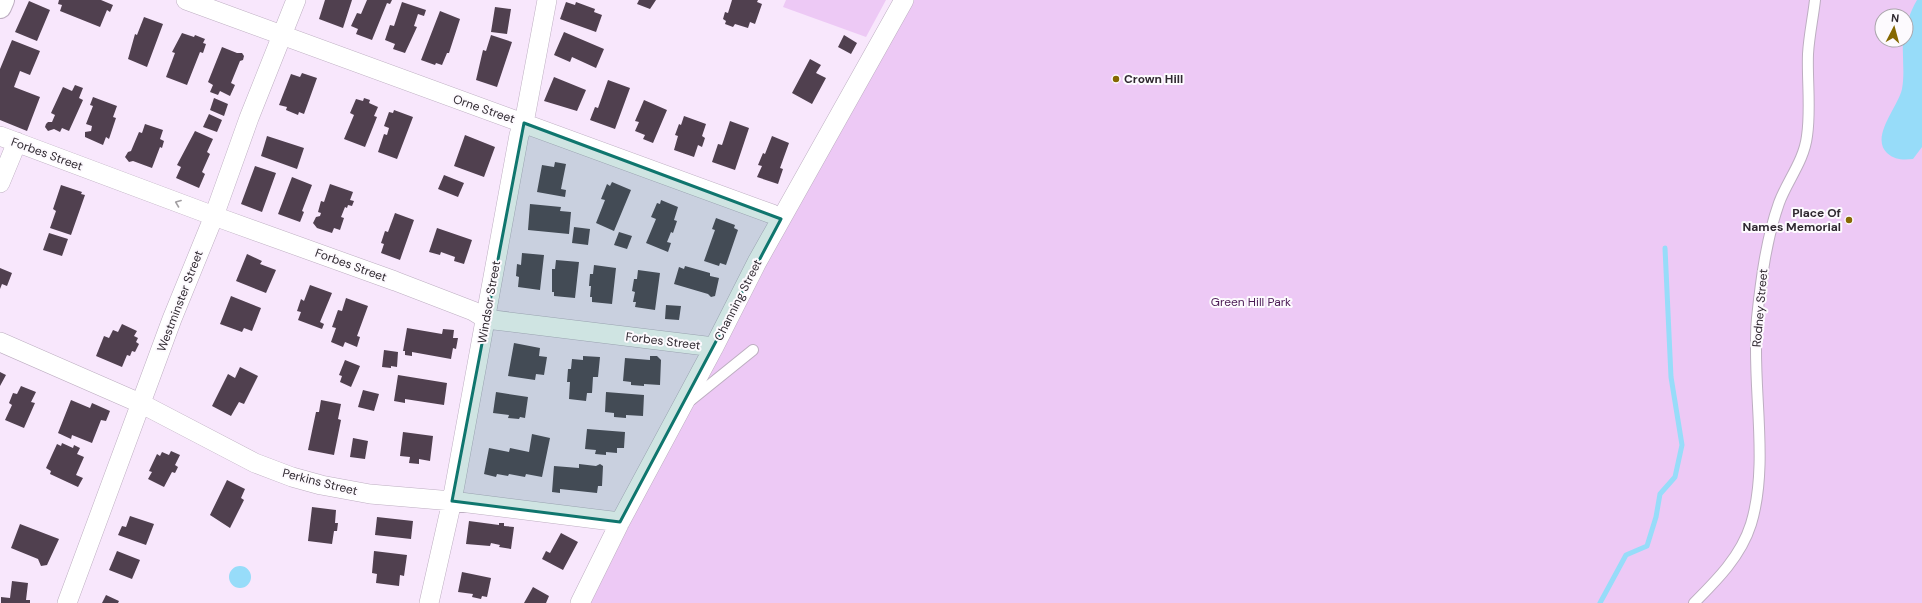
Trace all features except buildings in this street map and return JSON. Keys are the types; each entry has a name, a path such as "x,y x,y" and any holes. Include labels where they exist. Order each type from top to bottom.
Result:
{"main road":[{"path":"0,7 3,0"}],"street":[{"name":"Orne Street","path":"186,0 772,214 782,219"},
{"name":"Westminster Street","path":"67,603 142,404 172,319 214,216 249,118 296,0"},
{"name":"Windsor Street","path":"429,603 452,501 520,135 524,123 547,0"},
{"name":"Channing Street","path":"580,603 620,522 680,408 782,219 904,0"},
{"name":"Forbes Street","path":"8,139 214,216 395,281 474,311 486,319 714,347"},
{"path":"0,183 8,139"},
{"name":"Perkins Street","path":"0,342 142,404 255,463 292,477 370,494 452,501 620,522"}],"lane":[{"name":"Rodney Street","path":"1694,603 1718,579 1734,559 1748,533 1756,504 1759,456 1756,350 1760,297 1766,252 1776,212 1783,193 1796,172 1808,137 1808,52 1815,0"},
{"path":"680,408 753,350"}],"highlighted area":[{"path":"524,123 781,219 620,522 452,501"}],"green space":[{"path":"786,0 886,0 866,37 783,7"},
{"name":"Green Hill Park","path":"904,0 1922,0 1922,603 580,603"}],"water":[{"path":"1917,0 1922,0 1922,147 1913,159 1902,159 1893,157 1887,153 1883,146 1882,139 1883,130 1902,89 1903,48 1914,48 1913,8"},
{"path":"240,566 248,569 251,577 248,585 240,588 232,585 229,577 232,569"}],"waterway":[{"path":"1600,603 1626,555 1647,546 1656,517 1660,494 1675,477 1682,445 1671,377 1665,248"}],"place":[{"name":"Crown Hill","path":"1116,79"},
{"name":"Place Of Names Memorial","path":"1849,220"}]}
